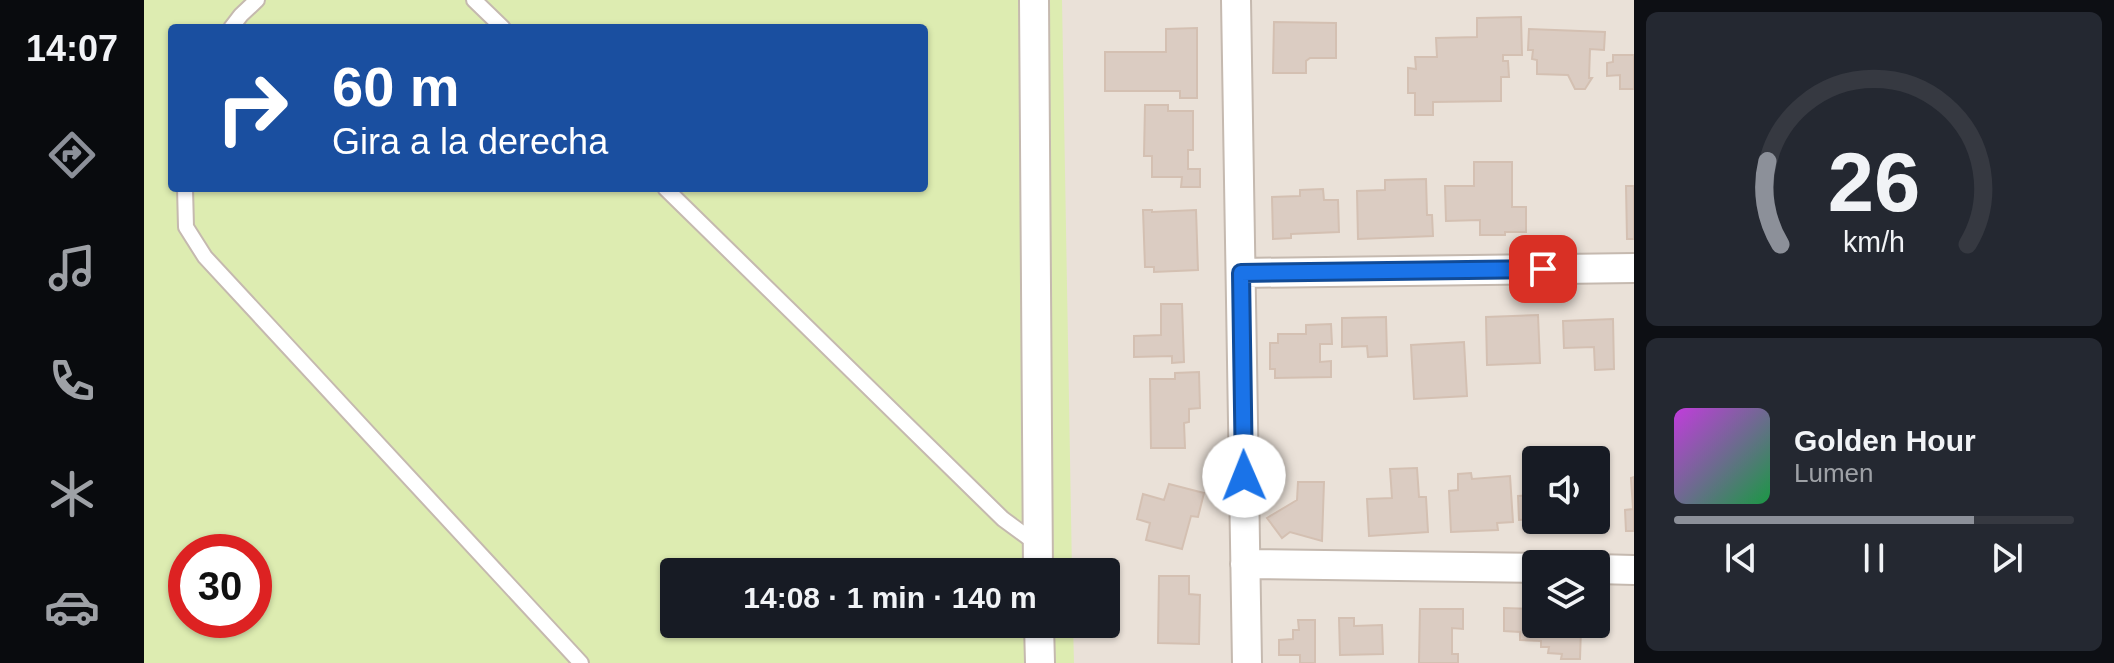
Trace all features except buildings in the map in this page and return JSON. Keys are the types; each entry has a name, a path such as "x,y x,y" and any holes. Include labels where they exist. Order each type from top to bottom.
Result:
{"street":[{"path":"1034,0 1038,558"},
{"path":"1236,0 1247,663"},
{"path":"1241,273 1634,268"},
{"path":"1245,564 1522,568"},
{"path":"1610,569 1634,570"},
{"path":"1039,638 1040,663"}],"lane":[{"path":"234,24 257,0"},
{"path":"474,0 499,24"},
{"path":"185,192 186,227 205,257 581,663"},
{"path":"669,192 1003,519 1038,558"}],"shaded area":[{"path":"144,0 1634,0 1634,663 144,663"}],"green space":[{"path":"144,0 1062,0 1072,558 660,558 660,638 1073,638 1074,663 144,663"}],"route":[{"path":"1244,476 1241,273 1543,269"}]}
